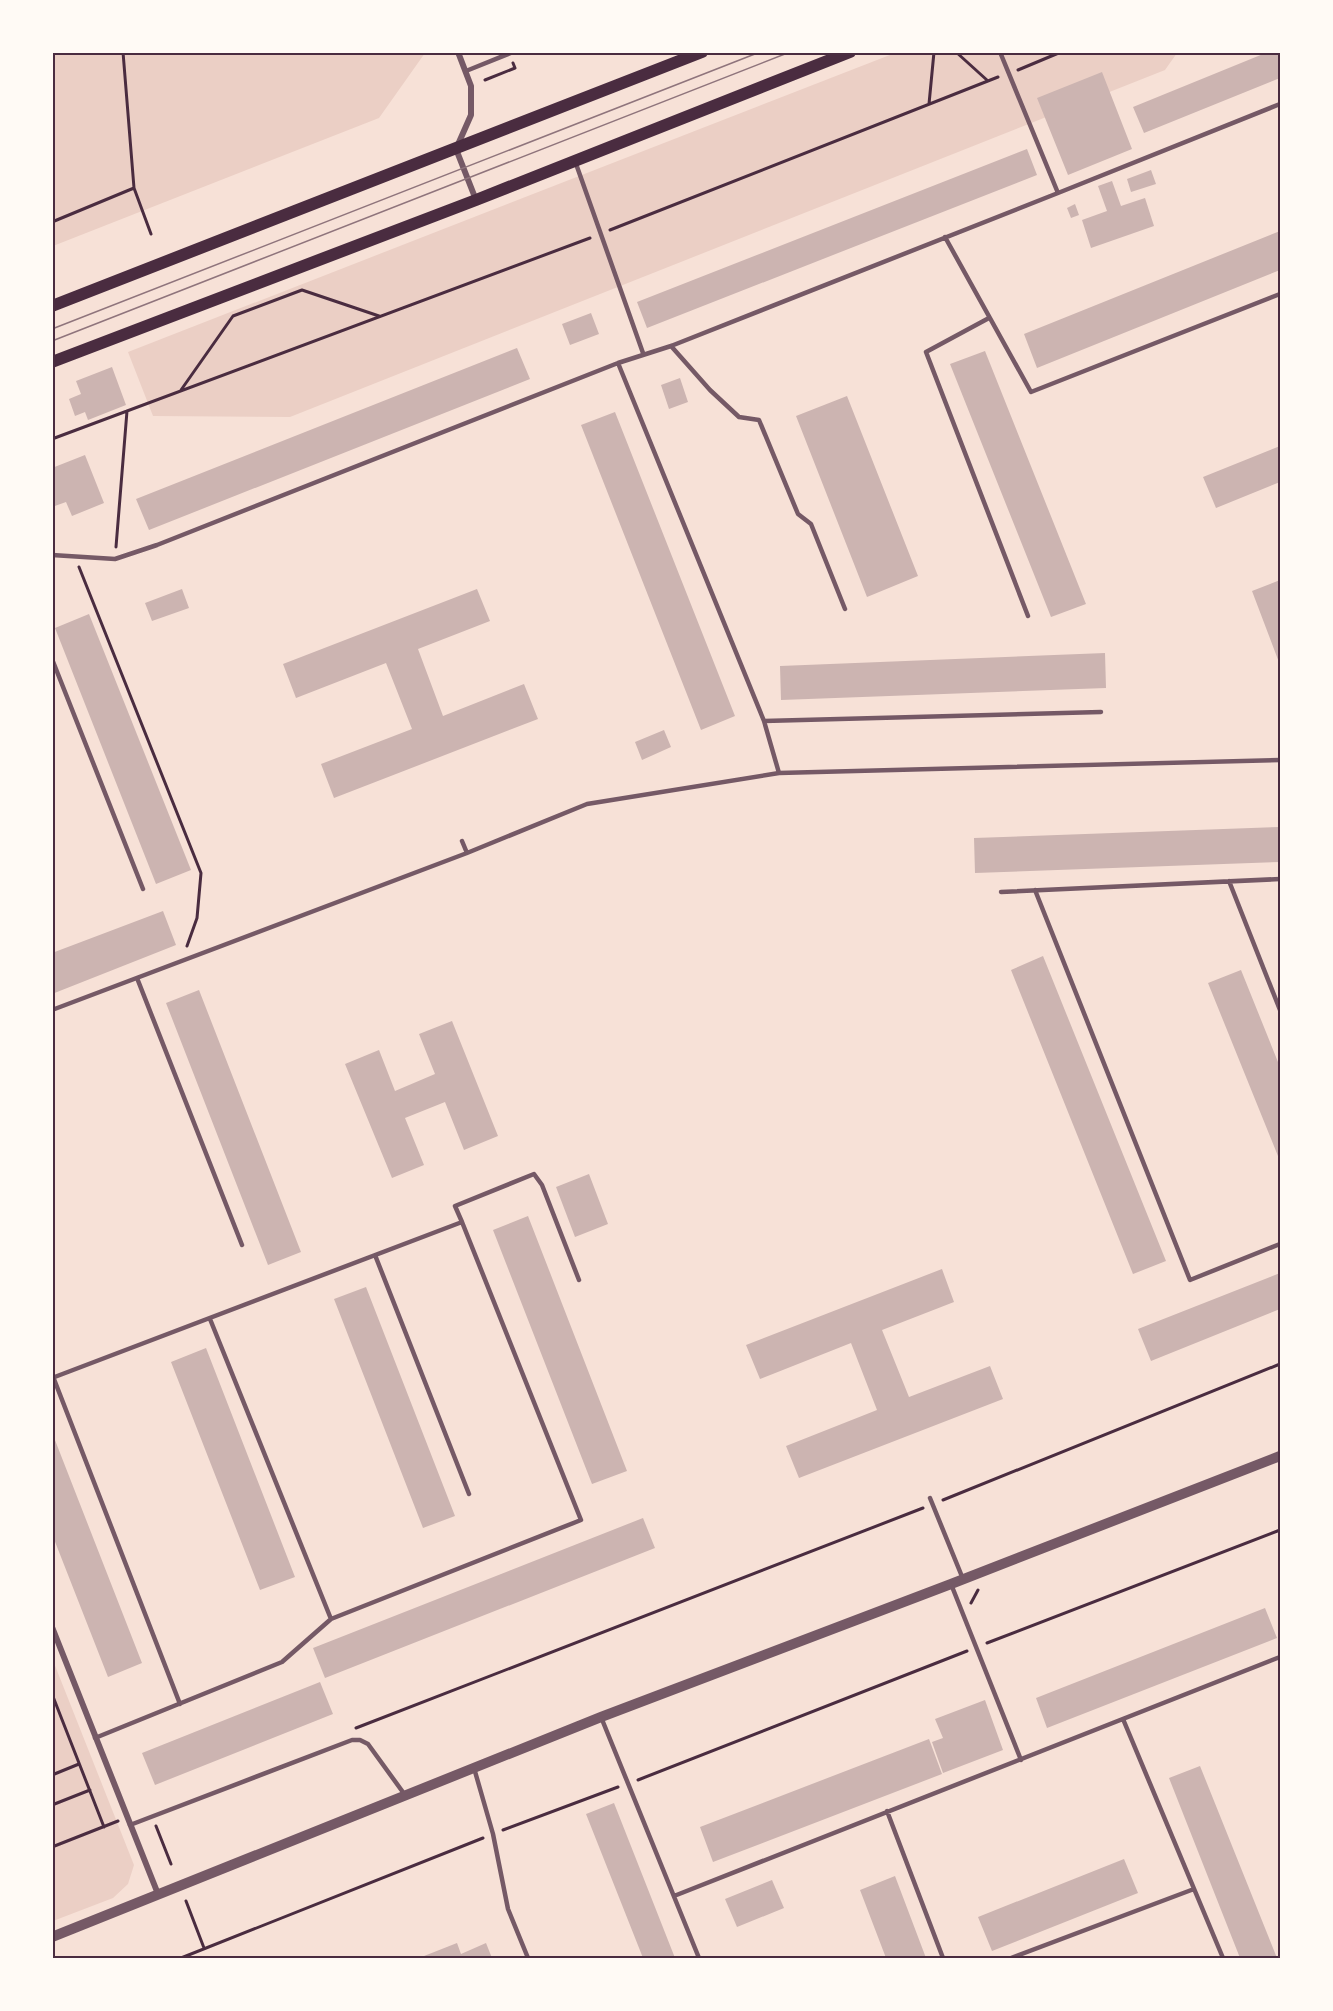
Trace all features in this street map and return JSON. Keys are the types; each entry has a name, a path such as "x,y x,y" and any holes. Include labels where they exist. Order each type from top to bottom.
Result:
{"main road":[{"path":"52,306 702,52"},
{"path":"52,362 476,200 850,52"}],"street":[{"path":"459,52 471,86 471,115 456,149 476,200"},
{"path":"52,1937 601,1717 963,1580 1281,1456"},
{"path":"52,1627 158,1894"}],"lane":[{"path":"466,71 513,52"},
{"path":"1000,52 1059,193"},
{"path":"52,555 115,560 157,545 643,353 671,346 1281,105"},
{"path":"575,161 643,353"},
{"path":"945,237 1030,392 1281,294"},
{"path":"989,318 926,352 1028,616"},
{"path":"671,346 710,390 739,417 759,420 798,514 811,524 845,609"},
{"path":"618,363 764,721 779,773"},
{"path":"52,659 143,889"},
{"path":"764,721 1101,711"},
{"path":"52,1010 467,853 587,804 779,773 1281,760"},
{"path":"462,841 467,853"},
{"path":"1001,892 1281,879"},
{"path":"1229,881 1281,1010"},
{"path":"1035,890 1190,1280 1281,1244"},
{"path":"137,978 242,1245"},
{"path":"96,1738 282,1662 331,1619 580,1520 455,1206 534,1174 542,1185 579,1280"},
{"path":"180,1704 53,1376 210,1319 462,1222"},
{"path":"375,1255 469,1494"},
{"path":"210,1319 331,1619"},
{"path":"932,1501 963,1580"},
{"path":"951,1584 1021,1760"},
{"path":"674,1896 1281,1657"},
{"path":"601,1717 699,1959"},
{"path":"1124,1719 1223,1959"},
{"path":"130,1825 352,1740 360,1740 368,1744 405,1795"},
{"path":"474,1768 493,1834 508,1909 528,1959"},
{"path":"887,1811 944,1959"},
{"path":"1011,1959 1194,1889"}],"path":[{"path":"123,52 134,189 151,234"},
{"path":"929,104 934,52"},
{"path":"956,52 988,81"},
{"path":"52,439 601,233 1061,52"},
{"path":"52,222 134,189"},
{"path":"180,391 233,316 302,290 379,316"},
{"path":"115,560 127,411"},
{"path":"75,557 201,873 197,918 181,962"},
{"path":"351,1730 1281,1364"},
{"path":"181,1959 493,1834 1281,1530"},
{"path":"52,1694 104,1827"},
{"path":"52,1774 79,1764"},
{"path":"52,1805 90,1790"},
{"path":"152,1816 171,1864"},
{"path":"52,1847 127,1817"},
{"path":"186,1901 204,1948"}],"shaded area":[{"path":"53,53 425,53 379,118 53,246"},
{"path":"895,53 1177,53 1165,70 290,417 153,416 128,352"},
{"path":"52,1658 134,1865 128,1884 113,1898 53,1921"}],"building":[{"path":"1268,52 1280,52 1280,78 1144,133 1133,107"},
{"path":"1102,72 1132,149 1068,175 1037,98"},
{"path":"1027,149 1037,175 647,328 637,302"},
{"path":"1151,170 1156,184 1131,192 1127,179"},
{"path":"1112,181 1121,206 1145,198 1154,226 1091,248 1082,220 1107,211 1098,186"},
{"path":"1075,204 1079,215 1071,218 1067,208"},
{"path":"1280,231 1280,270 1037,368 1024,334"},
{"path":"591,313 599,334 570,345 562,324"},
{"path":"517,348 530,379 149,530 136,499"},
{"path":"985,351 1086,604 1051,617 950,364"},
{"path":"112,367 126,405 88,420 85,412 75,416 69,399 81,394 76,381"},
{"path":"680,378 688,402 669,409 661,385"},
{"path":"847,396 918,576 867,597 796,416"},
{"path":"615,412 735,716 701,730 581,425"},
{"path":"1280,446 1280,482 1216,508 1203,477"},
{"path":"85,455 104,503 72,516 66,502 52,507 52,468"},
{"path":"1280,580 1280,665 1252,591"},
{"path":"182,589 189,608 152,621 145,603"},
{"path":"477,589 490,621 418,649 443,716 524,684 538,719 334,798 321,764 412,729 386,663 296,698 283,664"},
{"path":"89,614 191,870 156,884 55,628"},
{"path":"1105,653 1106,688 781,700 780,666"},
{"path":"664,730 671,747 642,760 635,742"},
{"path":"1280,827 1280,862 975,873 974,838"},
{"path":"163,911 176,945 52,994 52,953"},
{"path":"1043,956 1166,1261 1133,1274 1011,970"},
{"path":"1241,970 1280,1067 1280,1161 1208,983"},
{"path":"199,990 301,1252 268,1265 166,1003"},
{"path":"452,1021 498,1136 464,1150 445,1102 405,1118 424,1165 392,1178 345,1064 379,1050 395,1091 435,1074 419,1034"},
{"path":"589,1174 608,1224 575,1237 556,1187"},
{"path":"528,1216 627,1471 592,1484 493,1230"},
{"path":"942,1269 954,1302 882,1330 909,1397 990,1366 1003,1399 799,1478 786,1446 877,1410 851,1343 760,1379 746,1345"},
{"path":"1280,1273 1280,1309 1151,1361 1138,1329"},
{"path":"366,1287 455,1516 423,1528 334,1299"},
{"path":"206,1348 295,1577 260,1590 171,1362"},
{"path":"53,1435 142,1663 108,1677 52,1534"},
{"path":"643,1518 655,1548 325,1678 313,1648"},
{"path":"1265,1608 1277,1638 1047,1728 1036,1698"},
{"path":"320,1682 333,1714 155,1785 142,1753"},
{"path":"985,1700 1003,1750 943,1773 932,1742 943,1738 935,1719"},
{"path":"929,1739 942,1774 713,1862 700,1827"},
{"path":"1200,1766 1277,1958 1240,1958 1169,1778"},
{"path":"614,1803 675,1958 643,1958 586,1814"},
{"path":"1124,1859 1138,1893 992,1951 978,1917"},
{"path":"895,1876 926,1958 886,1958 860,1890"},
{"path":"772,1880 784,1908 737,1927 725,1899"},
{"path":"457,1943 461,1954 486,1943 492,1958 419,1958"}],"tram line":[{"path":"52,329 760,52"},
{"path":"52,341 790,52"}]}
